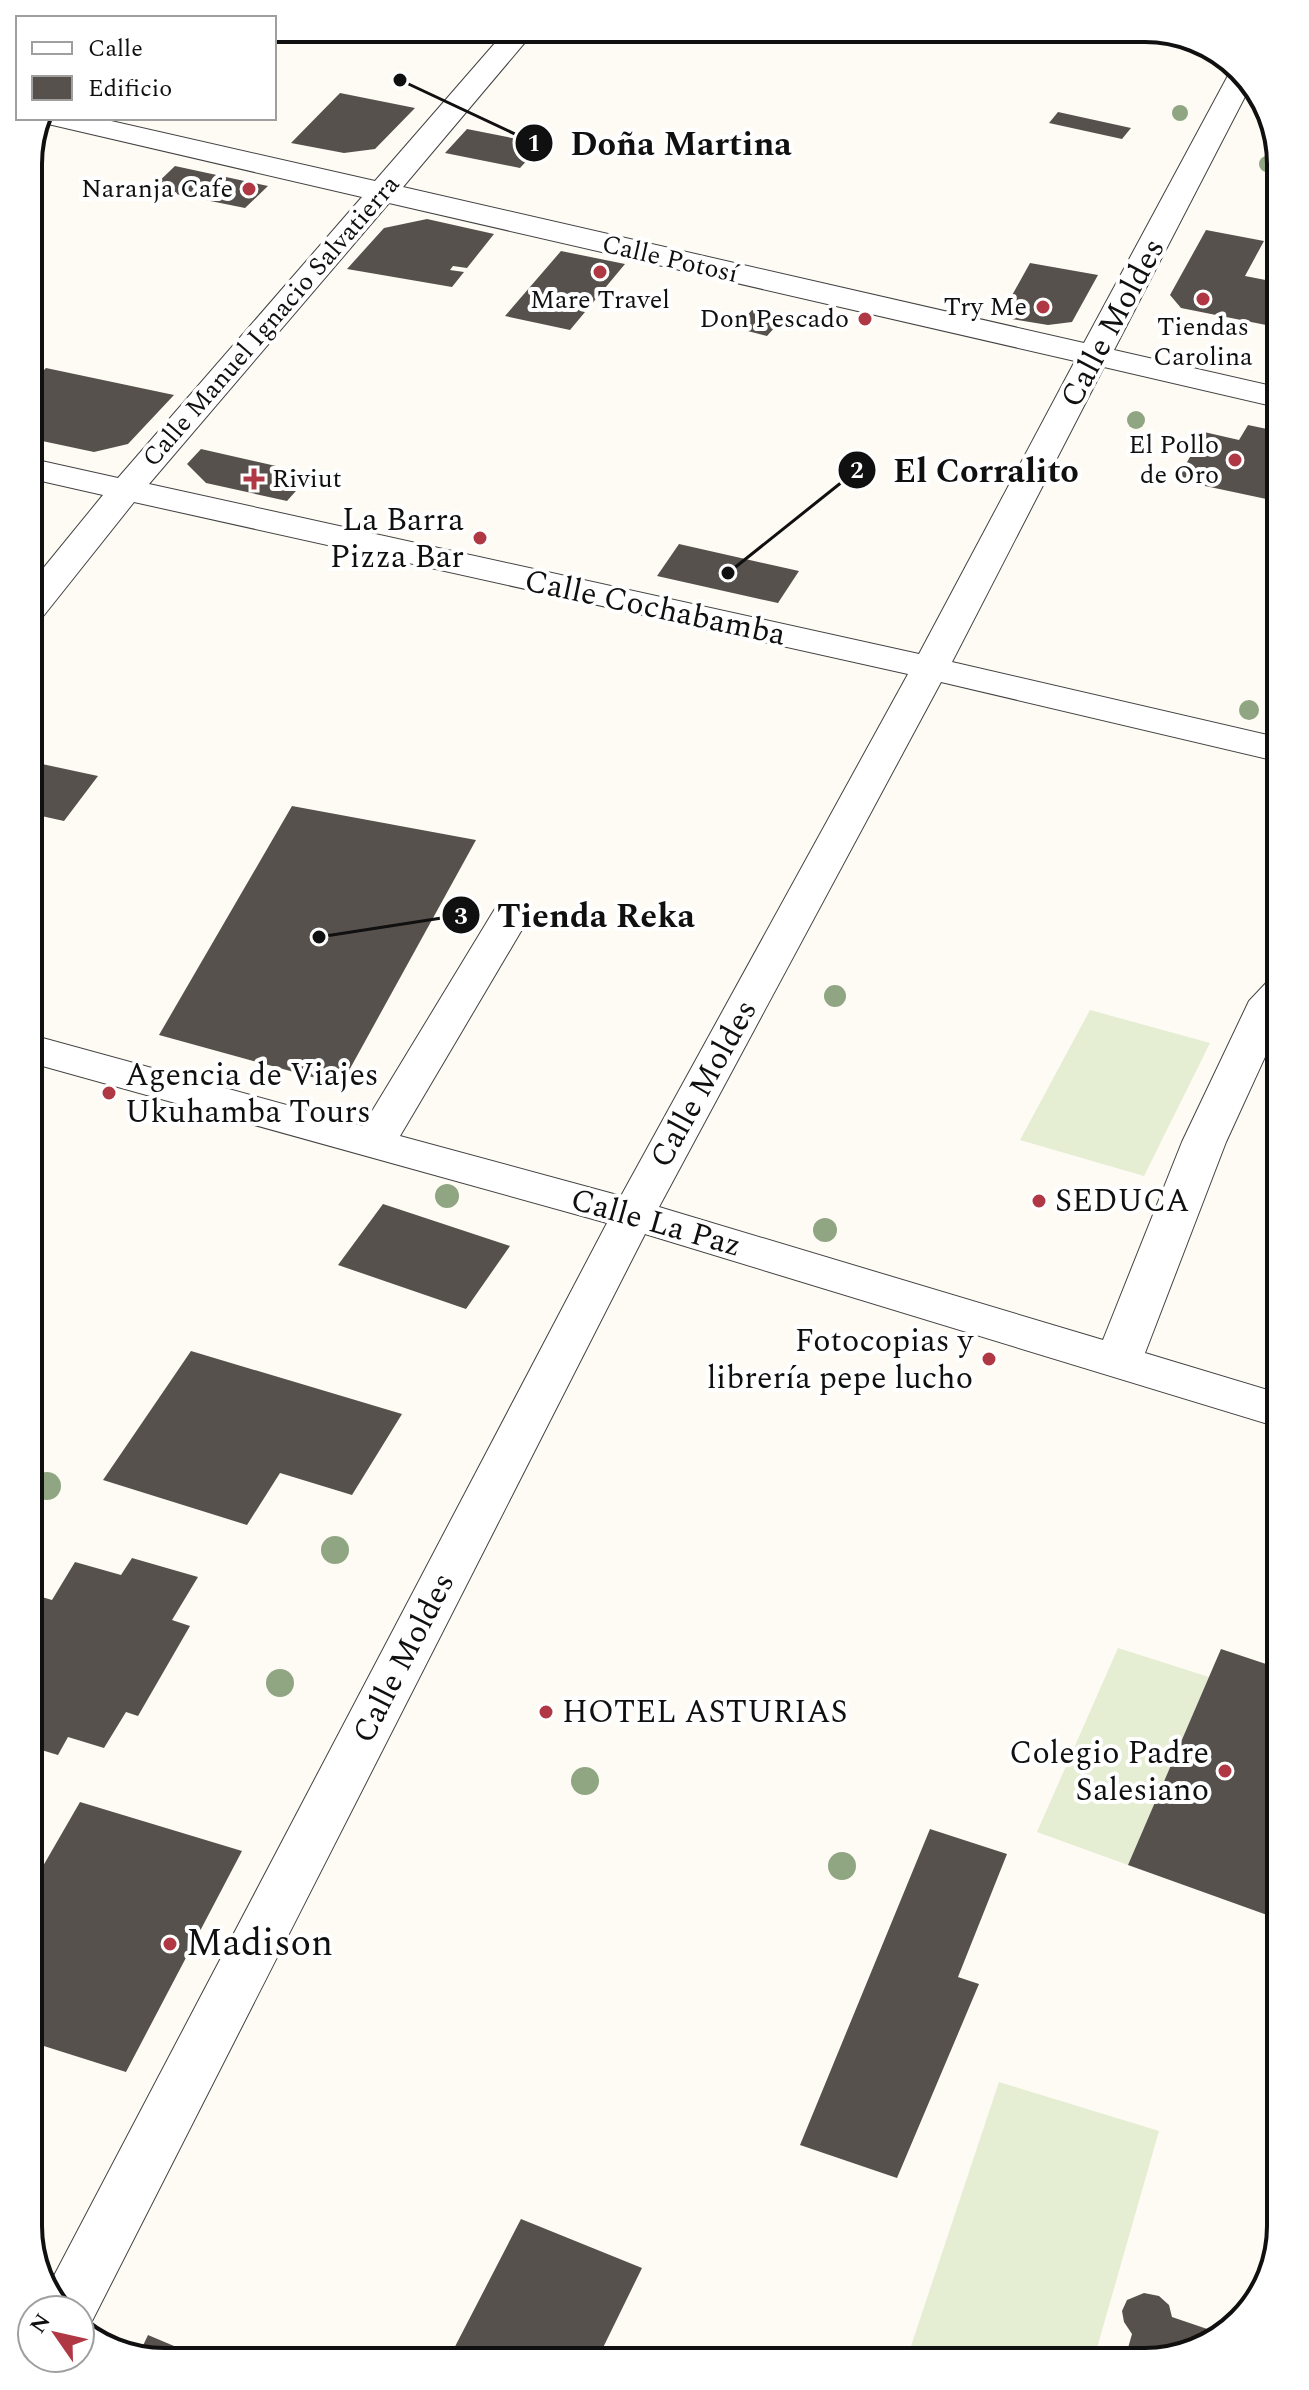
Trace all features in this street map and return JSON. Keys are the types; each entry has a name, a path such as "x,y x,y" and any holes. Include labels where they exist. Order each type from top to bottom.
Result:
{"street":[{"name":"Calle Manuel Ignacio Salvatierra","path":"42,594 125,491 511,42"},
{"name":"Calle Moldes","path":"75,2294 633,1215 930,668 1237,84"},
{"name":"Calle Potosí","path":"68,120 1267,395"},
{"name":"Calle Cochabamba","path":"42,471 930,668 1267,747"},
{"path":"374,1144 510,916"},
{"path":"1118,1362 1204,1142 1267,1007"},
{"name":"Calle La Paz","path":"42,1052 633,1215 1267,1407"}],"green space":[{"path":"1090,1010 1210,1043 1144,1176 1020,1140"},
{"path":"1118,1648 1209,1677 1128,1865 1037,1832"},
{"path":"999,2082 1159,2131 1097,2348 910,2348"}],"building":[{"path":"340,93 415,108 375,149 344,153 291,143"},
{"path":"1058,112 1131,128 1122,139 1049,123"},
{"path":"467,129 542,144 520,168 445,153"},
{"path":"175,166 268,186 245,208 151,189"},
{"path":"427,219 494,234 467,268 453,266 450,270 464,272 452,287 347,269 384,228"},
{"path":"1206,230 1264,241 1245,276 1267,280 1266,325 1181,308 1170,295"},
{"path":"561,251 625,264 570,330 505,316"},
{"path":"1030,263 1098,275 1072,322 1048,325 1000,317"},
{"path":"752,310 784,317 767,336 736,328"},
{"path":"46,368 174,395 128,444 94,452 42,441 42,372"},
{"name":"El Pollo de Oro","path":"1248,425 1267,429 1267,499 1177,480 1204,432 1239,440"},
{"name":"Riviut","path":"201,449 311,474 287,501 206,483 187,464"},
{"path":"679,544 799,571 778,603 657,576"},
{"path":"42,764 98,776 64,821 42,816"},
{"path":"292,806 476,840 341,1085 159,1035"},
{"path":"383,1204 510,1246 466,1309 338,1265"},
{"path":"191,1351 402,1414 352,1495 280,1473 247,1525 103,1480"},
{"path":"132,1558 198,1577 172,1620 190,1626 138,1716 126,1712 104,1748 68,1737 58,1755 42,1750 42,1597 52,1600 75,1562 121,1575"},
{"name":"Colegio Padre Salesiano","path":"1221,1649 1267,1664 1267,1915 1128,1865"},
{"path":"80,1802 242,1851 126,2072 42,2045 42,1868"},
{"path":"930,1829 1007,1854 958,1977 979,1984 897,2178 800,2145"},
{"path":"521,2219 642,2268 603,2348 454,2348"},
{"path":"1144,2293 1159,2296 1169,2305 1172,2317 1209,2330 1168,2346 1128,2348 1132,2334 1124,2322 1122,2311 1127,2300"},
{"path":"148,2335 179,2348 156,2348 143,2346"}],"place":[{"name":"Doña Martina","path":"400,80"},
{"name":"Naranja Cafe","path":"249,189"},
{"name":"Mare Travel","path":"600,272"},
{"name":"Tiendas Carolina","path":"1203,299"},
{"name":"Try Me","path":"1043,307"},
{"name":"Don Pescado","path":"865,319"},
{"name":"El Pollo de Oro","path":"1235,460"},
{"name":"Riviut","path":"254,479"},
{"name":"La Barra Pizza Bar","path":"480,538"},
{"name":"El Corralito","path":"728,573"},
{"name":"Tienda Reka","path":"319,937"},
{"name":"Agencia de Viajes Ukuhamba Tours","path":"109,1093"},
{"name":"SEDUCA","path":"1039,1201"},
{"name":"Fotocopias y librería pepe lucho","path":"989,1359"},
{"name":"HOTEL ASTURIAS","path":"546,1712"},
{"name":"Colegio Padre Salesiano","path":"1225,1771"},
{"name":"Madison","path":"170,1944"}]}
